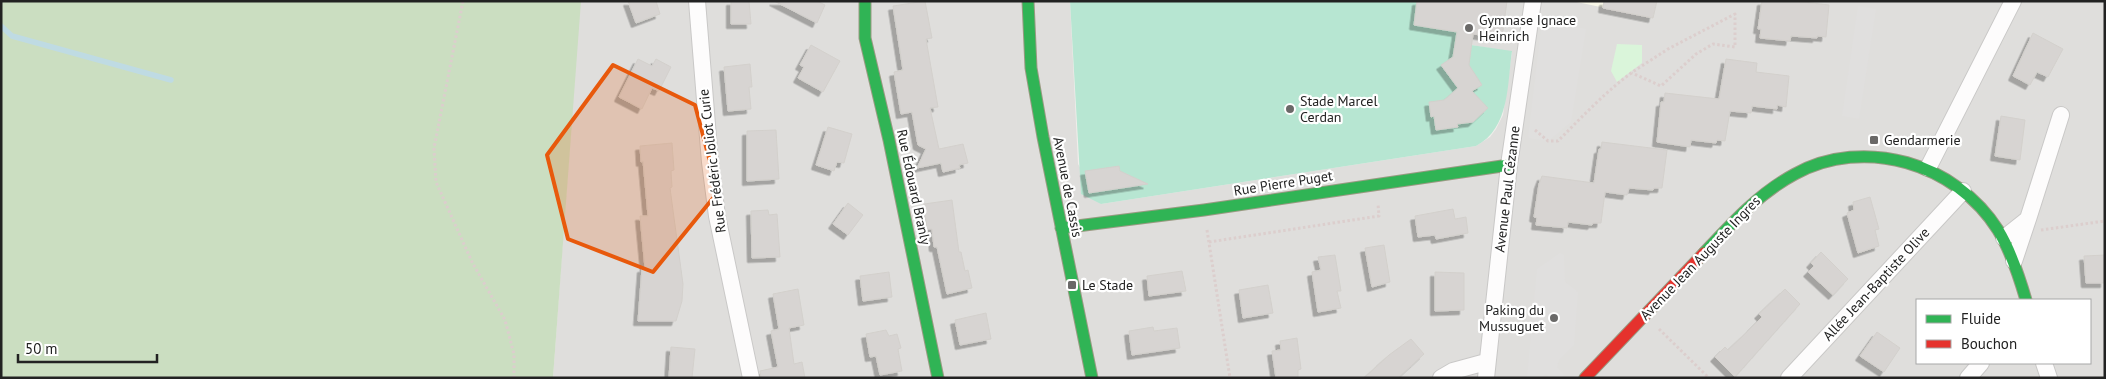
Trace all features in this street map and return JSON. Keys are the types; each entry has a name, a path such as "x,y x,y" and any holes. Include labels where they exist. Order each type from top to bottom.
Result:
{"street":[{"name":"Rue Frédéric Joliot Curie","path":"697,1 716,216 751,378"},
{"name":"Rue Édouard Branly","path":"865,1 865,38 889,140 938,378"},
{"name":"Avenue de Cassis","path":"1028,1 1031,68 1092,378"},
{"name":"Avenue Paul Cézanne","path":"1486,370 1509,166 1533,1"},
{"path":"1928,168 2013,1"},
{"path":"2014,261 2061,115"},
{"name":"Avenue Jean Auguste Ingres","path":"1585,378 1740,216 1768,190 1797,172 1823,161 1853,156 1898,159 1928,168 1963,191 1991,219 2004,238 2014,261 2026,299"},
{"name":"Rue Pierre Puget","path":"1061,228 1204,210 1509,166"},
{"name":"Allée Jean-Baptiste Olive","path":"1789,378 1963,191"},
{"path":"2004,238 2026,226"},
{"path":"1968,378 1980,364"},
{"path":"2044,364 2049,378"},
{"path":"1441,378 1453,371 1486,370"}],"path":[{"path":"463,1 434,148 436,182 472,262 506,320 514,354 514,378"},
{"path":"1535,130 1548,141 1558,141 1618,82 1632,72 1668,49 1735,14 1735,47 1713,44 1696,54 1661,86 1632,72"},
{"path":"1209,242 1379,216 1375,184"},
{"path":"1204,210 1230,378"},
{"path":"2026,226 2105,221"},
{"path":"1645,315 1709,378"}],"highlighted area":[{"path":"613,65 695,105 718,192 653,272 568,239 547,155"}],"shaded area":[{"path":"580,1 1070,1 1078,164 1101,204 1476,146 1490,137 1503,115 1512,52 1471,45 1473,34 1507,1 2105,1 2105,378 553,378"},
{"path":"1572,1 1657,1 1653,18"},
{"path":"1858,6 1876,9 1859,119 1842,116"},
{"path":"1542,20 1586,29 1571,122 1548,141 1528,138"},
{"name":"Paking du Mussuguet","path":"1560,253 1564,255 1565,282 1578,292 1574,345 1559,360 1557,367 1564,375 1561,378 1550,378 1546,374 1540,378 1527,378 1537,269"}],"green space":[{"path":"1,1 581,1 553,378 1,378"},
{"name":"Stade Marcel Cerdan","path":"1070,1 1417,1 1471,45 1512,51 1505,104 1495,128 1487,138 1476,146 1101,204 1081,194"},
{"path":"1617,44 1642,45 1642,63 1617,82 1611,71"}],"building":[{"path":"628,1 656,1 660,14 636,23"},
{"path":"731,1 749,1 751,24 731,24"},
{"path":"774,1 817,1 825,5 817,23"},
{"path":"925,1 932,38 926,39 938,107 930,108 939,149 963,144 968,163 959,165 960,168 943,172 941,163 917,168 926,149 918,145 912,112 901,114 894,72 903,70 893,6"},
{"path":"1417,1 1507,1 1502,38 1473,34 1469,65 1482,85 1472,91 1488,108 1473,122 1457,124 1458,127 1436,130 1434,116 1431,117 1429,102 1444,100 1458,88 1441,65 1453,57 1457,32 1414,25"},
{"path":"1604,1 1657,1 1653,18 1603,8"},
{"path":"1762,1 1795,1 1829,5 1826,37 1791,36 1790,41 1760,38 1761,29 1758,29"},
{"path":"2033,33 2063,49 2048,77 2037,72 2030,85 2013,76"},
{"path":"811,45 840,61 823,92 798,78 804,67 800,65"},
{"path":"638,59 652,66 656,59 671,67 659,91 652,88 642,109 619,97"},
{"path":"1726,59 1757,63 1756,72 1789,76 1786,107 1777,105 1777,109 1752,106 1751,113 1730,111 1725,141 1717,140 1716,143 1691,140 1690,147 1657,142 1661,102 1664,102 1665,93 1719,99"},
{"path":"750,64 752,87 749,87 751,109 728,111 724,67"},
{"path":"2001,116 2025,120 2020,160 1995,156"},
{"path":"828,127 852,134 844,163 837,162 834,171 816,165"},
{"path":"776,130 779,179 747,181 747,131"},
{"path":"1602,142 1667,150 1662,188 1654,188 1653,190 1629,188 1627,195 1605,192 1601,223 1593,223 1592,225 1568,222 1567,228 1536,225 1537,218 1534,217 1542,176 1594,183 1599,149 1601,149"},
{"path":"672,143 674,170 671,171 672,187 670,188 683,284 682,301 676,321 638,321 642,268 645,268 640,216 648,216 640,146"},
{"path":"1119,166 1120,171 1148,184 1089,193 1085,171"},
{"path":"1870,197 1879,229 1875,230 1879,246 1858,253 1847,213 1854,210 1853,202"},
{"path":"952,200 959,252 961,252 965,271 968,270 972,288 947,294 937,247 934,247 932,229 927,229 924,204"},
{"path":"848,203 863,215 848,235 833,224"},
{"path":"1453,209 1455,219 1466,217 1468,233 1436,239 1435,235 1418,237 1415,216"},
{"path":"768,210 769,215 777,214 780,257 752,258 751,211"},
{"path":"1384,245 1390,282 1372,287 1365,248"},
{"path":"1821,252 1848,279 1833,295 1808,272 1814,266 1811,263"},
{"path":"1335,255 1341,291 1337,291 1341,308 1318,312 1312,272 1321,270 1318,257"},
{"path":"2105,255 2105,283 2086,283 2084,256"},
{"path":"1182,271 1186,291 1149,296 1147,276"},
{"path":"889,272 892,297 863,301 860,276"},
{"path":"1435,272 1464,273 1464,310 1435,311"},
{"path":"1268,285 1273,313 1243,318 1239,290"},
{"path":"798,289 804,325 789,328 794,364 802,362 805,378 761,378 760,371 778,367 771,331 779,329 773,294"},
{"path":"1785,289 1800,304 1735,377 1715,357 1725,347 1728,350 1747,332 1762,317 1759,314"},
{"path":"986,313 991,339 960,345 955,320"},
{"path":"1153,327 1154,331 1177,328 1180,348 1132,355 1129,331"},
{"path":"886,330 889,336 897,334 901,348 898,349 902,371 880,375 876,356 870,357 866,334"},
{"path":"1877,332 1900,348 1884,372 1860,356"},
{"path":"1297,338 1301,369 1298,370 1298,378 1276,378 1272,351 1281,350 1280,341"},
{"path":"1411,339 1424,354 1398,378 1364,378 1389,355"},
{"path":"671,347 695,349 692,378 669,378"}],"waterway":[{"path":"1,26 12,36 171,80"}],"traffic: fast":[{"path":"865,1 865,38 889,140 938,378"},
{"path":"1028,1 1031,68 1043,137 1092,378"},
{"path":"1704,253 1735,220 1769,190 1795,174 1822,163 1850,157 1878,157 1907,163 1934,173 1958,188 1980,207 1998,230 2007,246 2026,299"},
{"path":"1061,228 1204,210 1509,165"}],"traffic: jam":[{"path":"1585,378 1704,253"}],"place":[{"name":"Gymnase Ignace Heinrich","path":"1469,28"},
{"name":"Stade Marcel Cerdan","path":"1290,109"},
{"name":"Gendarmerie","path":"1874,140"},
{"name":"Le Stade","path":"1072,285"},
{"name":"Paking du Mussuguet","path":"1554,318"}]}
